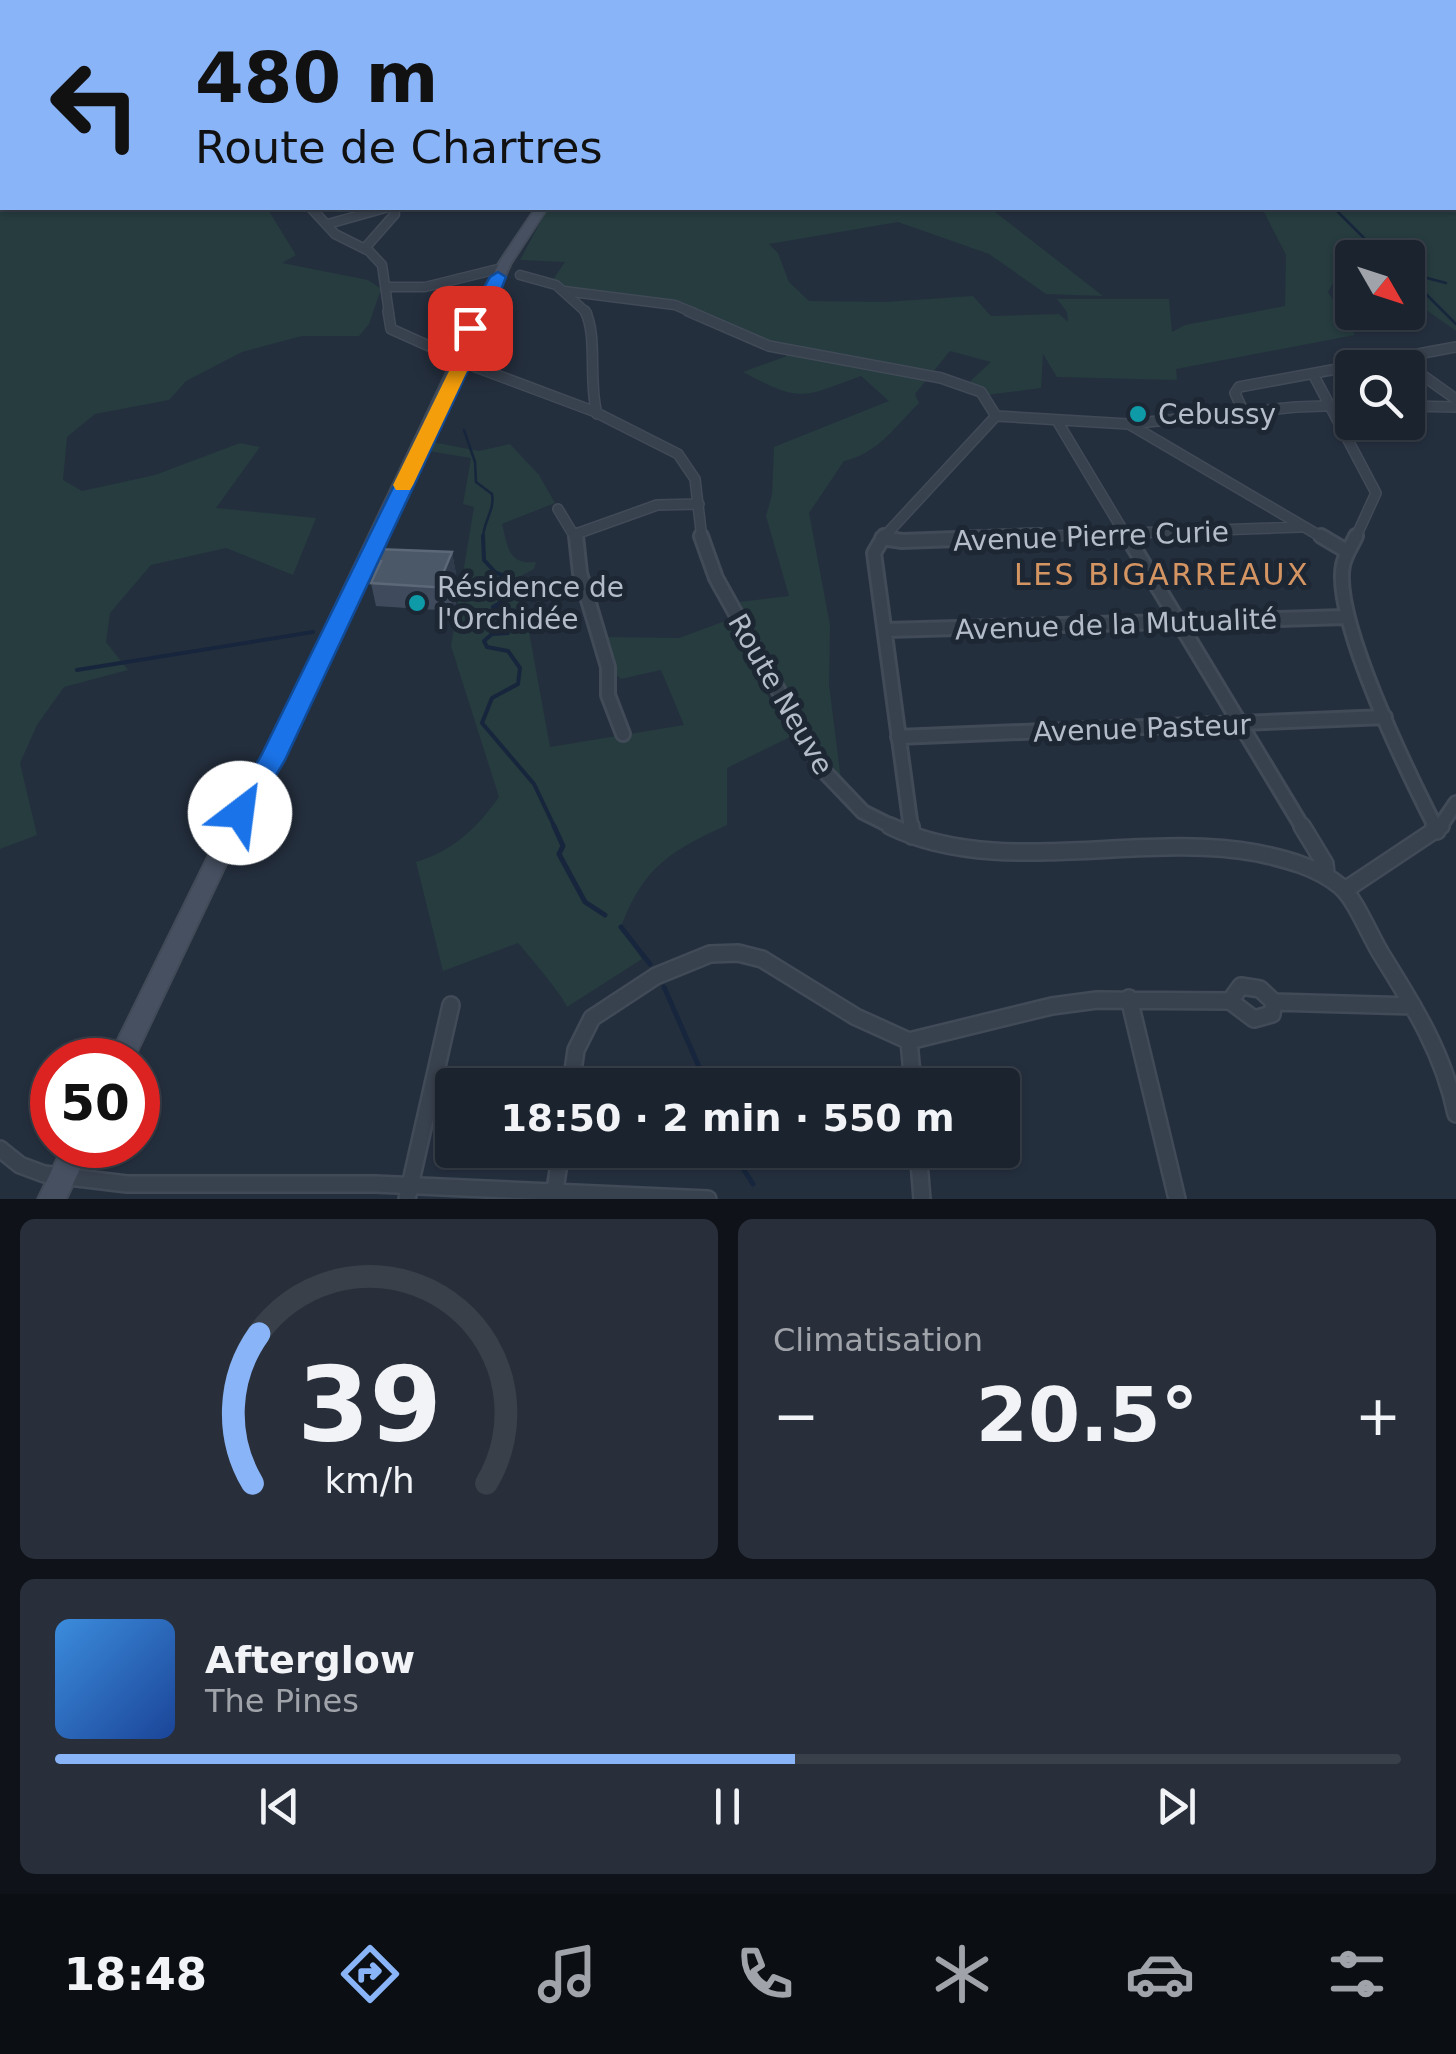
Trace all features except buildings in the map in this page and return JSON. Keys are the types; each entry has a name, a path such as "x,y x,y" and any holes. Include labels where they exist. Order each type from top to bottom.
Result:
{"main road":[{"path":"131,1038 255,782 254,773 311,650 460,359 500,272 540,210"}],"street":[{"path":"314,210 335,234 367,249 382,265 388,287 424,287 500,272"},
{"path":"328,224 378,210"},
{"path":"367,249 394,214"},
{"path":"367,249 382,249"},
{"path":"520,274 548,281 585,309 590,320 590,388 598,414"},
{"name":"Route Neuve","path":"388,287 388,326 598,414 678,454 695,478 701,536 716,578 762,654 822,768 844,798 858,809 912,836 948,846 994,851 1206,843 1271,855 1326,874"},
{"path":"564,291 675,305 769,346 941,378 981,392 996,416"},
{"path":"1425,353 1456,347"},
{"path":"1244,413 1235,393 1239,387 1335,370"},
{"path":"1313,374 1376,493 1344,565 1344,616 1437,832"},
{"path":"1425,377 1456,398"},
{"path":"996,416 1060,424 1129,424 1335,404"},
{"path":"1425,407 1456,408"},
{"path":"912,836 874,552 882,538 996,416"},
{"path":"1060,424 1325,864 1326,874 1345,890 1440,1053 1453,1089 1456,1114"},
{"path":"1129,424 1348,552"},
{"path":"576,534 657,505 699,504"},
{"path":"558,508 576,534 580,573 608,667 608,695 623,734"},
{"name":"Avenue Pierre Curie","path":"882,538 902,541 1127,536 1300,527"},
{"name":"Avenue de la Mutualité","path":"887,630 1344,616"},
{"name":"Avenue Pasteur","path":"898,736 1242,726 1385,717"},
{"path":"1345,890 1437,832 1456,804"},
{"path":"573,1068 576,1050 592,1018 656,976 710,954 738,953 762,959 856,1017 909,1041 1052,1006 1129,998 1230,1001 1248,1019 1258,1020 1272,1014 1274,1002 1268,992 1250,986 1240,986 1230,1001"},
{"path":"1129,998 1177,1199"},
{"path":"1274,1002 1412,1006"},
{"path":"408,1192 451,1005"},
{"path":"909,1041 911,1068"},
{"path":"0,1149 57,1188 223,1186 250,1182 408,1192 554,1190 708,1199"},
{"path":"554,1190 558,1168"},
{"path":"919,1168 922,1199"}],"green space":[{"path":"0,210 268,210 296,255 282,263 368,280 381,289 369,324 359,336 302,336 242,352 186,381 169,400 95,414 67,437 63,480 82,491 155,475 240,443 260,447 216,508 316,518 293,575 226,548 151,565 110,613 106,642 128,670 64,687 37,725 20,763 37,835 0,849"},
{"path":"547,210 993,210 1103,296 1046,294 989,254 898,222 769,244 778,253 789,282 809,301 884,302 973,296 991,316 1059,314 1068,322 1067,312 1057,299 1169,299 1172,332 1185,325 1285,306 1286,255 1263,210 1456,210 1456,331 1425,309 1425,240 1335,240 1335,280 1328,292 1335,303 1335,330 1352,330 1355,335 1176,369 1177,380 1057,377 1043,354 1041,388 986,395 965,386 991,362 950,351 915,394 919,403 894,430 876,446 844,461 809,513 830,625 829,685 841,780 742,616 739,602 789,596 766,516 772,495 774,447 889,401 861,376 813,393 777,389 743,372 787,356 732,326 673,304 566,287 552,281 565,262 520,260"},
{"path":"427,441 479,451 510,444 539,475 555,503 502,524 511,553 520,561 536,562 534,569 519,577 550,747 684,725 661,670 621,679 608,667 605,637 679,638 728,620 790,737 727,768 727,825 690,843 662,863 630,906 621,927 642,959 567,1007 518,943 443,971 416,862 463,837 499,797 451,646 474,507 463,504 471,458 422,450"}],"waterway":[{"path":"1336,210 1366,240"},
{"path":"1425,277 1446,283"},
{"path":"1425,293 1456,324"},
{"path":"464,430 475,462 476,482 492,494 483,538"},
{"path":"483,538 484,560 495,572 509,578 511,584 502,591 508,598 493,607 519,613 510,620 508,633 492,634 484,641 487,647 508,651 520,668 518,684 492,698 482,723 534,784 555,828"},
{"path":"77,670 313,632"},
{"path":"554,826 563,846 559,854 585,902 605,915"},
{"path":"621,927 650,964"},
{"path":"664,987 700,1068"},
{"path":"743,1168 753,1184"}],"slow traffic":[{"path":"403,485 460,367"}],"place":[{"name":"Cebussy","path":"1138,414"},
{"name":"Résidence de l'Orchidée","path":"417,603"}],"district":[{"name":"LES BIGARREAUX","path":"1162,575"}],"route":[{"path":"240,813 255,782 272,760 371,556 469,349 498,277 470,328"}]}
